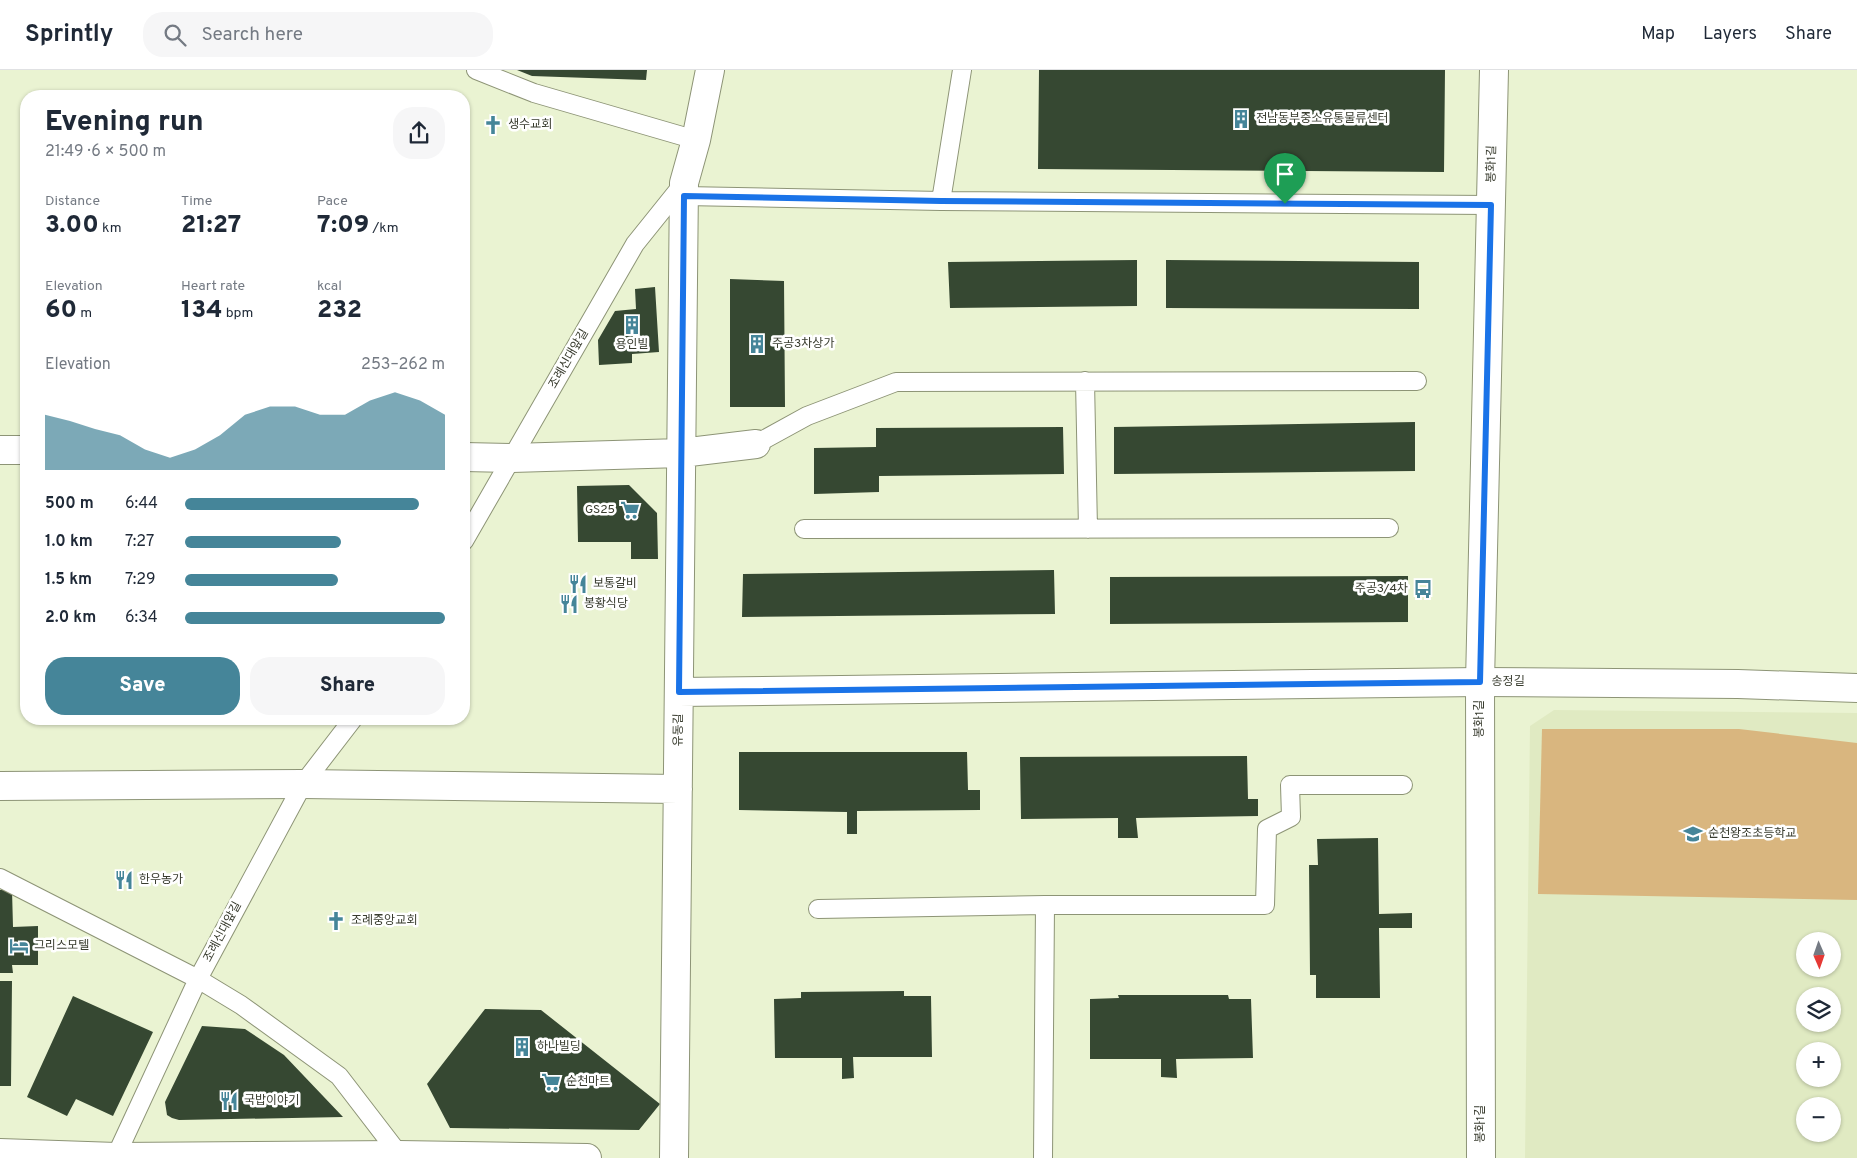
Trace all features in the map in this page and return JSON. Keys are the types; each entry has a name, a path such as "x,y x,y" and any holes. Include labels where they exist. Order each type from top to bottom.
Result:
{"street":[{"name":"유동길","path":"674,1158 684,190 710,70"},
{"name":"봉화1길","path":"1481,1158 1480,682 1494,70"},
{"path":"470,457 512,458 681,453 756,444"},
{"path":"0,450 20,450"},
{"name":"송정길","path":"679,692 1480,682 1738,684 1857,688"},
{"path":"0,786 303,784 678,789"},
{"path":"0,1153 116,1158 587,1158"}],"lane":[{"path":"476,70 534,93 696,140"},
{"path":"941,201 962,70"},
{"path":"684,190 941,201 1491,205"},
{"name":"조례신대앞길","path":"470,531 635,244 684,190"},
{"path":"1085,381 1088,528"},
{"path":"756,444 806,416 896,382 1417,381"},
{"path":"804,529 1389,528"},
{"name":"조례신대앞길","path":"116,1158 198,979 303,784 348,725"},
{"path":"818,910 1045,905 1265,905 1266,829 1291,817 1290,785 1403,785"},
{"path":"0,878 198,979 241,1005 339,1076 400,1157"},
{"path":"1043,1158 1045,905"}],"shaded area":[{"name":"순천왕조초등학교","path":"1554,710 1857,713 1857,1158 1525,1158 1530,726"},
{"path":"1542,729 1739,729 1857,743 1857,900 1538,894"}],"building":[{"path":"517,70 647,70 646,80 532,76"},
{"name":"전남동부중소유통물류센터","path":"1039,70 1445,70 1444,172 1038,169"},
{"path":"1137,260 1137,306 950,308 948,262"},
{"path":"1166,260 1419,262 1419,309 1166,308"},
{"name":"주공3차상가","path":"730,279 784,281 785,407 730,407"},
{"name":"용인빌","path":"655,287 659,352 632,354 632,363 599,365 598,340 615,311 636,309 635,289"},
{"path":"1415,422 1415,471 1114,474 1114,427"},
{"path":"1063,427 1064,474 879,476 879,492 814,494 814,448 876,447 876,428"},
{"path":"629,485 657,513 658,559 631,559 631,542 578,542 577,486"},
{"path":"1054,570 1055,614 742,617 743,574"},
{"path":"1408,576 1408,622 1110,624 1110,577"},
{"path":"739,752 967,752 968,790 980,790 980,810 857,811 857,834 847,834 847,812 739,810"},
{"path":"1247,756 1248,799 1258,799 1258,816 1136,818 1138,838 1118,838 1118,818 1021,819 1020,757"},
{"path":"1378,838 1379,914 1412,913 1412,928 1379,928 1380,998 1316,998 1316,975 1310,975 1309,865 1318,865 1317,839"},
{"name":"그리스모텔","path":"0,890 12,890 13,927 38,926 38,965 12,965 13,973 0,973"},
{"path":"0,981 12,981 11,1086 0,1086"},
{"path":"904,991 904,996 931,996 932,1057 853,1057 854,1078 842,1079 842,1058 775,1058 774,999 801,998 801,992"},
{"path":"1118,995 1228,995 1229,999 1251,999 1253,1058 1176,1059 1177,1078 1161,1077 1161,1059 1090,1059 1090,999 1119,998"},
{"path":"73,996 153,1032 113,1116 76,1099 67,1116 27,1097"},
{"name":"하나빌딩","path":"485,1009 541,1010 660,1104 639,1130 450,1128 427,1084"},
{"path":"202,1026 245,1029 284,1055 343,1117 179,1120 167,1115 165,1102"}],"place":[{"name":"전남동부중소유통물류센터","path":"1241,119"},
{"name":"생수교회","path":"493,125"},
{"name":"용인빌","path":"632,325"},
{"name":"주공3차상가","path":"757,344"},
{"name":"GS25","path":"630,510"},
{"name":"보통갈비","path":"578,584"},
{"name":"주공3/4차","path":"1423,589"},
{"name":"봉황식당","path":"569,604"},
{"name":"순천왕조초등학교","path":"1693,834"},
{"name":"한우농가","path":"124,880"},
{"name":"조례중앙교회","path":"336,921"},
{"name":"그리스모텔","path":"19,946"},
{"name":"하나빌딩","path":"522,1047"},
{"name":"순천마트","path":"551,1082"},
{"name":"국밥이야기","path":"229,1101"}],"route":[{"path":"684,196 941,201 1285,204 1491,205 1480,682 679,692 684,196"}]}
